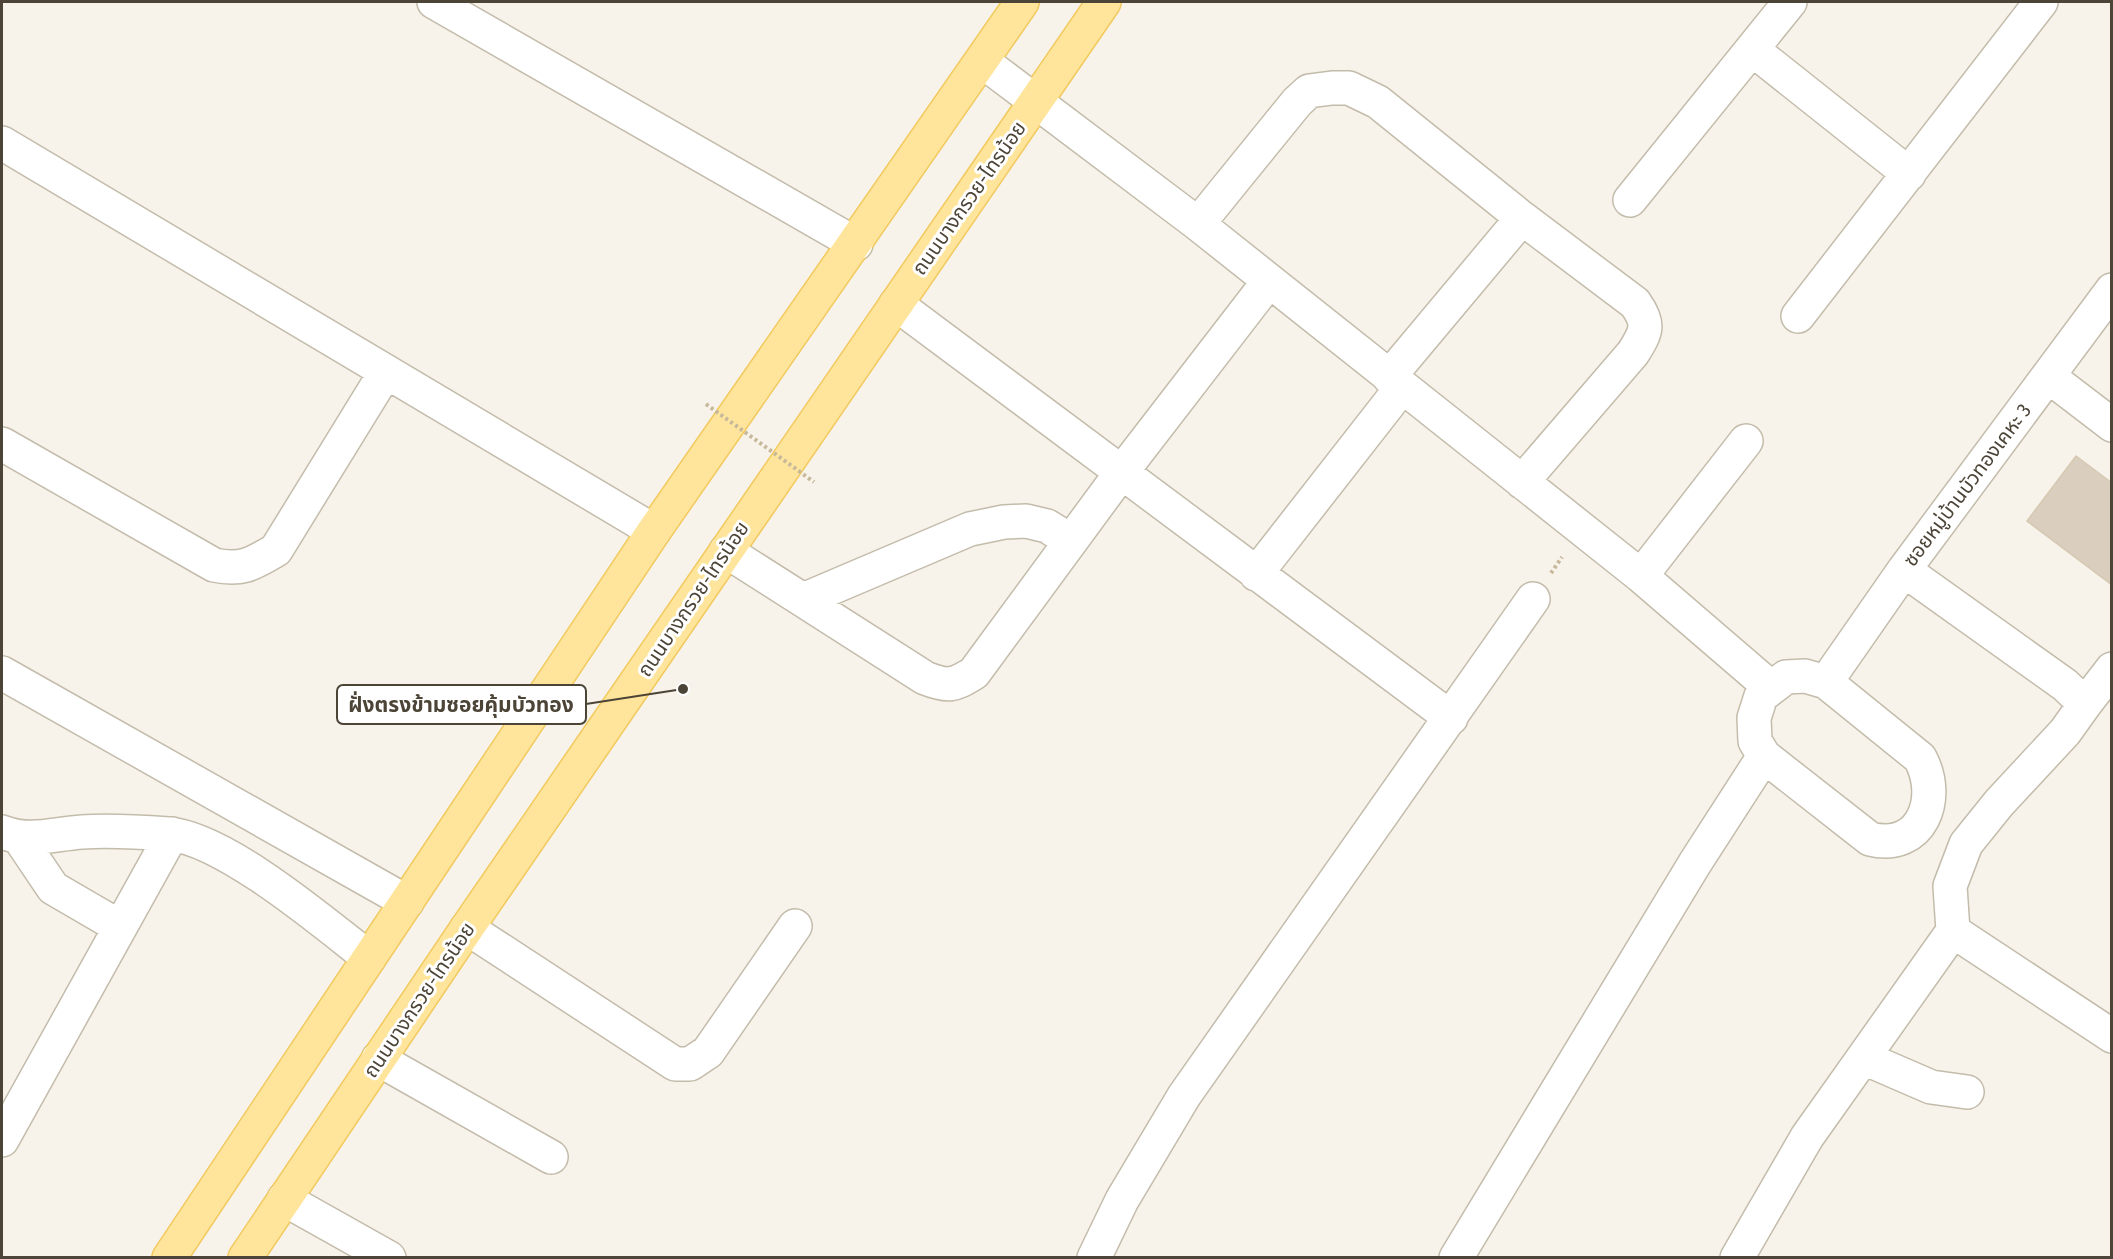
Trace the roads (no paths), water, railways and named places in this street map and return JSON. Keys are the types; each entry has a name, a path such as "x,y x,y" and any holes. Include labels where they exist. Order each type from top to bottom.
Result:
{"main road":[{"path":"170,1257 654,531 1022,2"},
{"name":"ถนนบางกรวย-ไทรน้อย","path":"245,1257 467,928 1104,2"}],"street":[{"path":"434,2 856,243"},
{"path":"1630,200 1754,50 1790,2"},
{"path":"1798,316 2041,2"},
{"path":"1754,50 1909,174"},
{"path":"982,61 1037,100 1198,224 1641,576 1770,687"},
{"path":"1198,224 1297,102 1309,92 1349,88 1378,102 1522,218 1635,303 1645,317 1645,334 1633,353 1522,482"},
{"path":"2,143 654,531"},
{"path":"1256,574 1395,382 1522,218"},
{"path":"726,550 925,678 941,684 955,684 974,673 1121,473 1269,281"},
{"name":"ซอยหมู่บ้านบัวทองเคหะ 3","path":"1826,682 1904,570 2112,290"},
{"path":"896,304 1451,718"},
{"path":"2,444 214,565 233,569 254,562 276,550 385,373"},
{"path":"2048,376 2112,424"},
{"path":"1641,576 1746,441"},
{"path":"803,600 970,529 1004,522 1026,521 1047,526 1071,541"},
{"path":"1904,570 2065,685 2085,704"},
{"path":"1094,1257 1122,1200 1184,1096 1533,599"},
{"path":"1737,1257 1807,1137 1953,931 1950,886 1966,844 1999,803 2065,732 2112,669"},
{"path":"2,674 407,902"},
{"path":"1805,676 1826,682 1920,758 1928,772 1930,792 1925,814 1914,830 1901,840 1885,843 1870,839 1764,756 1755,741 1754,718 1761,696 1770,687 1786,677 1805,676"},
{"path":"1456,1257 1688,873 1764,756"},
{"path":"1925,814 1966,844"},
{"path":"11,836 84,832 172,834 225,853 312,913 369,958"},
{"path":"2,1140 172,834"},
{"path":"11,836 53,888 120,927"},
{"path":"467,928 675,1064 690,1064 708,1052 795,926"},
{"path":"1953,931 2112,1036"},
{"path":"1864,1058 1930,1087 1967,1092"},
{"path":"378,1059 551,1157"},
{"path":"284,1199 389,1257"}],"place":[{"name":"ฝั่งตรงข้ามซอยคุ้มบัวทอง","path":"683,689"}]}
